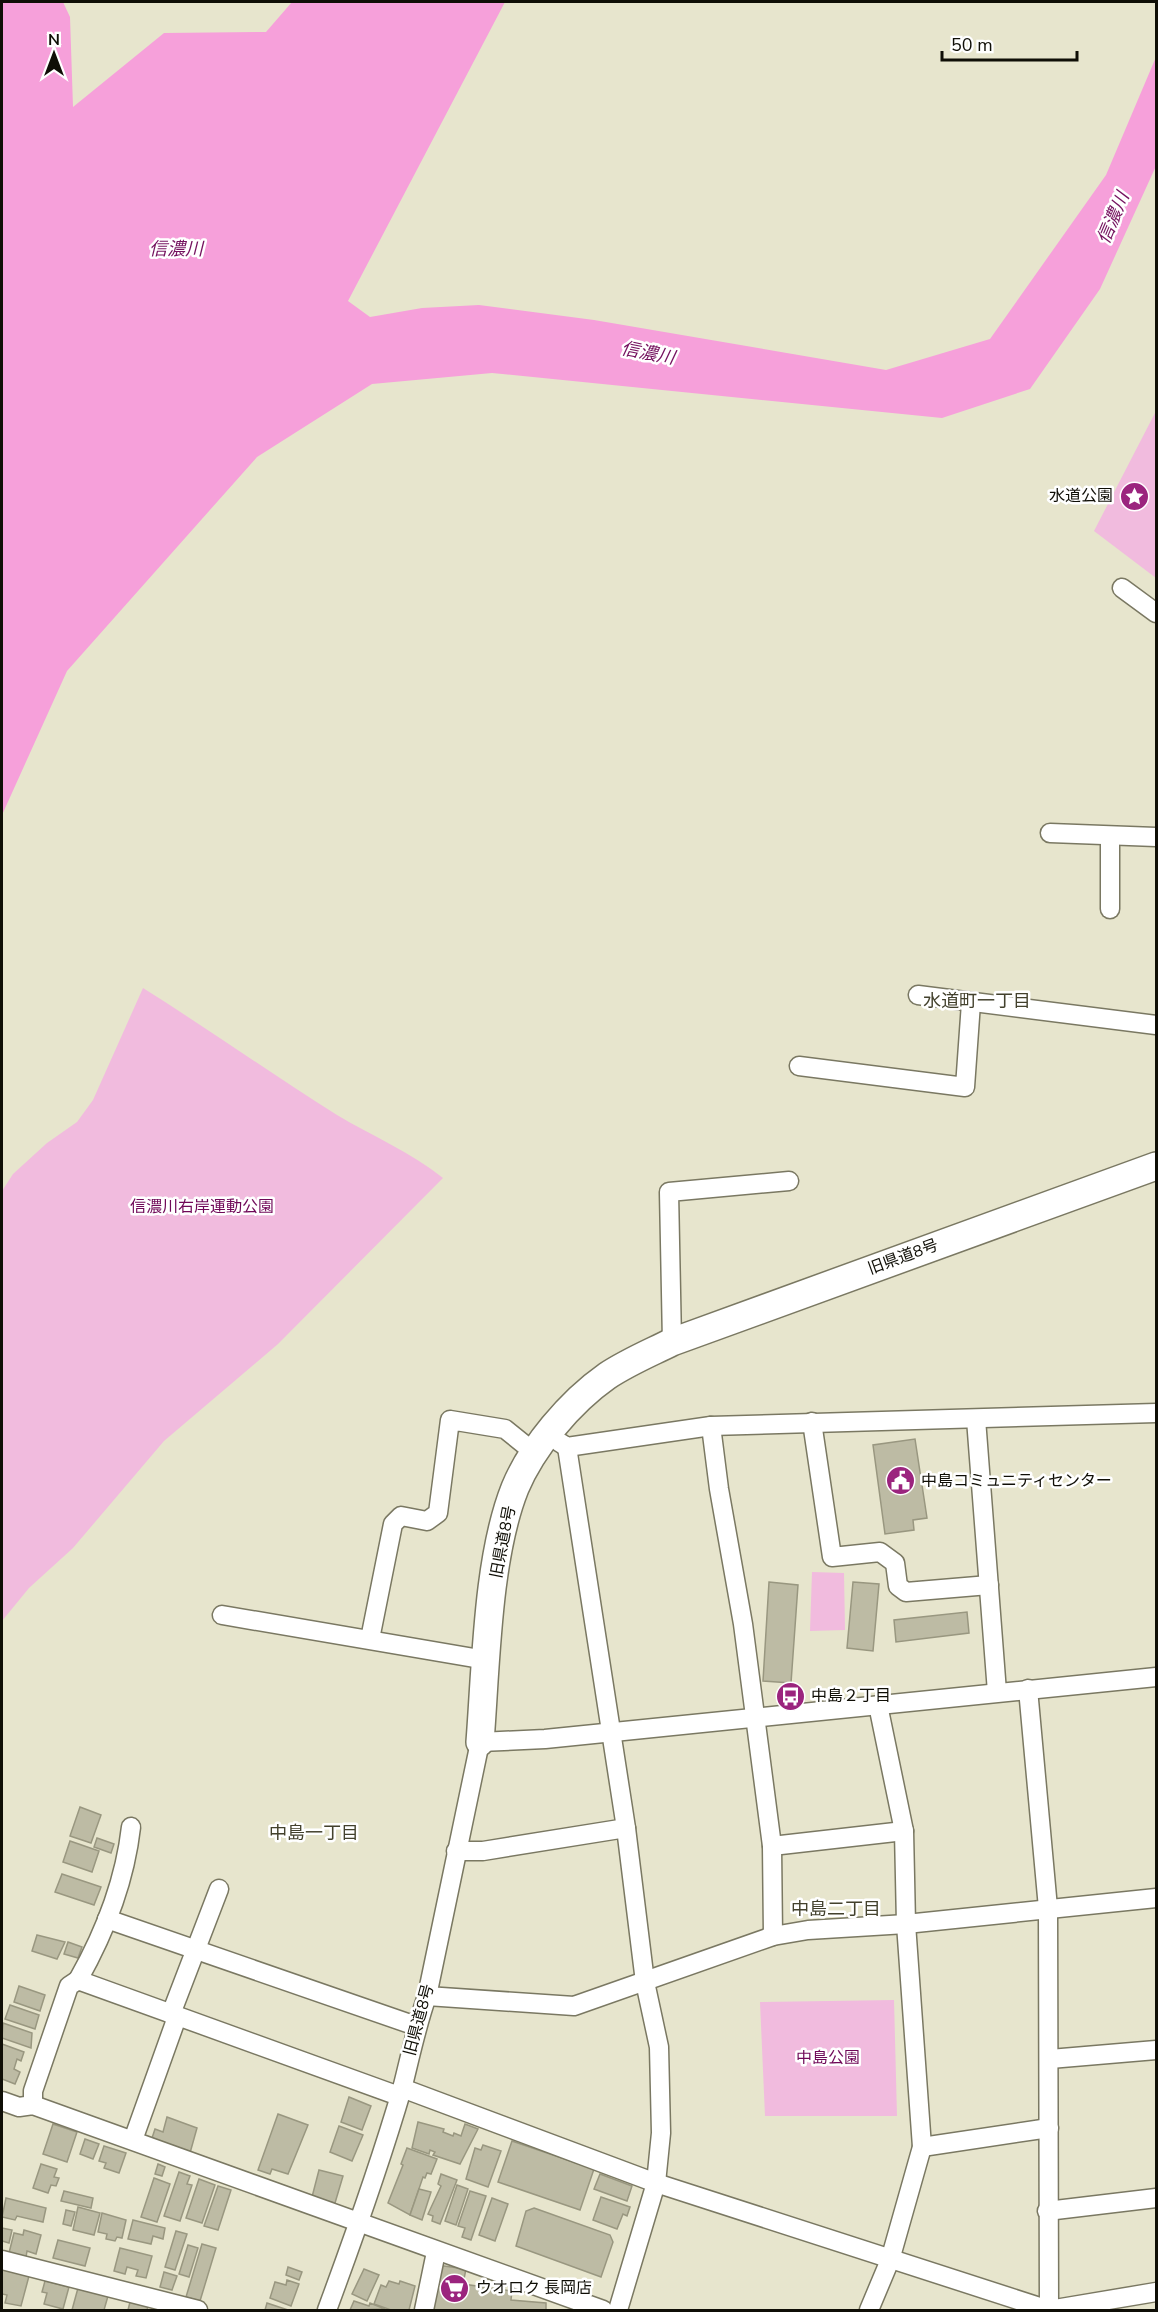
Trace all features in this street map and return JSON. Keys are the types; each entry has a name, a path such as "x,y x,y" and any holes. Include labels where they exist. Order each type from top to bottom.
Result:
{"street":[{"path":"1122,588 1156,613"},
{"path":"1050,833 1156,837"},
{"path":"1110,836 1110,909"},
{"path":"918,995 1156,1025"},
{"path":"799,1066 965,1087 971,1003"},
{"name":"旧県道8号","path":"327,2310 359,2224 400,2092 416,2026 427,1996 480,1742 486,1660 500,1540 514,1491 522,1473 550,1446 584,1396 606,1377 636,1359 672,1342 1156,1166"},
{"path":"672,1342 669,1192 789,1181"},
{"path":"370,1639 393,1524 401,1516 427,1521 438,1513 450,1420 505,1429 550,1446 711,1426 1156,1413"},
{"path":"976,1419 997,1692"},
{"path":"812,1422 832,1557 880,1552 895,1563 898,1586 906,1592 989,1586"},
{"path":"711,1426 719,1489 742,1624 772,1846 773,1936"},
{"path":"550,1446 610,1731 626,1828 645,1982 659,2047 661,2133 657,2183 618,2310"},
{"path":"222,1615 486,1660"},
{"path":"480,1742 545,1738 1156,1677"},
{"path":"1028,1689 1048,1908 1049,2310"},
{"path":"869,2310 890,2260 922,2147 906,1924 904,1831 878,1705"},
{"path":"33,2105 33,2091 69,1986 78,1980 107,1919 128,1854 131,1827"},
{"path":"456,1851 483,1851 626,1828"},
{"path":"772,1846 904,1831"},
{"path":"133,2140 195,1949 219,1889"},
{"path":"427,1996 574,2006 773,1936 808,1930 906,1924 1156,1898"},
{"path":"107,1919 416,2026"},
{"path":"78,1980 174,2016 400,2092 657,2183 1049,2310 1156,2292"},
{"path":"1050,2059 1156,2050"},
{"path":"2,2101 19,2107 33,2105 436,2252 603,2310"},
{"path":"922,2147 1049,2128"},
{"path":"1047,2211 1156,2198"},
{"path":"424,2310 436,2252"},
{"path":"2,2260 124,2302 198,2310"}],"green space":[{"name":"水道公園","path":"1156,411 1156,578 1094,531"},
{"name":"信濃川右岸運動公園","path":"143,988 337,1115 405,1152 443,1178 278,1344 164,1441 73,1548 29,1588 2,1621 2,1191 13,1174 47,1143 77,1122 93,1100"},
{"path":"812,1572 844,1573 845,1630 810,1631"},
{"name":"中島公園","path":"894,2000 897,2116 765,2116 760,2002"}],"water":[{"name":"信濃川","path":"2,2 63,2 70,17 73,107 164,33 266,32 292,2 505,2 348,301 370,317 422,308 479,305 594,320 886,370 990,339 1106,175 1156,57 1156,166 1100,289 1030,389 942,418 492,373 372,384 257,457 67,671 2,815"}],"building":[{"name":"中島コミュニティセンター","path":"915,1439 927,1518 913,1520 914,1530 885,1534 873,1445"},
{"path":"769,1582 798,1585 791,1683 763,1681"},
{"path":"853,1582 879,1584 873,1651 847,1648"},
{"path":"967,1612 969,1633 896,1642 894,1620"},
{"path":"80,1807 101,1815 91,1843 70,1836"},
{"path":"97,1838 114,1844 111,1853 94,1847"},
{"path":"70,1841 99,1851 92,1872 63,1862"},
{"path":"62,1874 101,1887 94,1905 55,1892"},
{"path":"37,1935 65,1942 57,1959 32,1951"},
{"path":"68,1942 82,1947 78,1958 64,1954"},
{"path":"19,1986 45,1995 40,2011 14,2002"},
{"path":"10,2005 39,2015 35,2029 5,2019"},
{"path":"3,2023 32,2033 31,2048 2,2038"},
{"path":"2,2044 24,2052 21,2061 17,2059 14,2069 20,2072 15,2084 2,2079"},
{"path":"349,2097 371,2106 362,2130 341,2122"},
{"path":"278,2114 308,2125 288,2174 272,2169 270,2174 258,2170"},
{"path":"167,2117 197,2128 190,2153 151,2141 155,2129 163,2132"},
{"path":"418,2122 444,2129 443,2132 453,2136 454,2133 461,2136 465,2124 478,2129 460,2164 433,2155 435,2152 430,2150 429,2154 412,2148"},
{"path":"53,2124 77,2132 67,2162 43,2154"},
{"path":"339,2126 363,2135 352,2161 330,2152"},
{"path":"85,2139 99,2144 93,2159 80,2154"},
{"path":"512,2141 594,2169 580,2210 498,2182"},
{"path":"483,2145 501,2151 488,2187 466,2179 475,2148 481,2150"},
{"path":"104,2146 126,2153 119,2173 104,2168 106,2163 99,2161"},
{"path":"407,2148 437,2159 431,2174 427,2173 425,2178 423,2177 410,2215 388,2203"},
{"path":"41,2164 57,2169 54,2177 59,2178 56,2186 51,2185 48,2193 33,2188"},
{"path":"158,2164 165,2167 162,2176 155,2174"},
{"path":"319,2170 343,2176 335,2203 312,2197"},
{"path":"179,2172 190,2176 187,2184 192,2185 180,2221 164,2216"},
{"path":"441,2174 457,2180 440,2224 432,2221 433,2216 428,2214 441,2186 438,2184"},
{"path":"600,2174 632,2186 627,2201 594,2189"},
{"path":"154,2178 170,2184 157,2222 141,2217"},
{"path":"199,2179 215,2185 202,2223 186,2218"},
{"path":"457,2185 468,2189 456,2225 445,2221"},
{"path":"218,2186 231,2190 218,2230 204,2226"},
{"path":"419,2189 431,2192 422,2220 410,2215"},
{"path":"64,2191 93,2198 91,2208 61,2201"},
{"path":"470,2191 486,2196 471,2240 462,2237 465,2228 458,2226"},
{"path":"601,2197 630,2207 627,2216 623,2214 617,2229 593,2220"},
{"path":"6,2198 46,2208 43,2222 17,2216 15,2220 2,2217"},
{"path":"492,2198 508,2204 495,2241 479,2235"},
{"path":"78,2207 100,2213 94,2235 73,2230"},
{"path":"534,2208 610,2235 613,2242 601,2277 516,2246 526,2211"},
{"path":"66,2210 75,2212 71,2226 63,2224"},
{"path":"102,2213 126,2220 122,2238 117,2237 115,2241 106,2239 107,2234 98,2232"},
{"path":"133,2220 165,2228 163,2239 153,2236 151,2244 128,2239"},
{"path":"2,2228 12,2230 9,2243 2,2241"},
{"path":"24,2230 41,2235 36,2254 27,2251 26,2257 9,2253 14,2233 23,2235"},
{"path":"176,2231 187,2234 175,2270 165,2267"},
{"path":"58,2240 90,2248 85,2266 53,2258"},
{"path":"202,2244 216,2248 200,2301 186,2297"},
{"path":"188,2245 198,2248 189,2277 179,2274"},
{"path":"120,2248 152,2256 146,2278 136,2276 138,2270 127,2267 125,2274 114,2271"},
{"name":"ウオロク 長岡店","path":"429,2264 466,2269 463,2284 512,2291 511,2300 546,2303 546,2310 418,2310"},
{"path":"288,2267 302,2272 299,2280 286,2275"},
{"path":"2,2269 29,2276 21,2306 5,2303 7,2295 2,2294"},
{"path":"364,2269 379,2275 367,2301 352,2294"},
{"path":"164,2272 177,2276 172,2290 160,2287"},
{"path":"287,2280 299,2284 291,2306 270,2298 275,2282 286,2285"},
{"path":"45,2281 69,2287 63,2309 44,2304 47,2293 42,2292"},
{"path":"389,2281 399,2284 400,2281 415,2286 409,2310 391,2310 374,2304 381,2285 386,2287"},
{"path":"78,2288 108,2296 104,2310 72,2310"},
{"path":"354,2301 369,2306 370,2303 385,2309 350,2310"},
{"path":"130,2302 148,2306 147,2310 128,2310"},
{"path":"267,2303 288,2310 265,2310"}],"place":[{"name":"水道公園","path":"1134,496"},
{"name":"中島コミュニティセンター","path":"900,1481"},
{"name":"中島２丁目","path":"790,1696"},
{"name":"ウオロク 長岡店","path":"455,2288"}],"district":[{"name":"水道町一丁目","path":"977,1001"},
{"name":"中島一丁目","path":"314,1833"},
{"name":"中島二丁目","path":"836,1909"}]}
